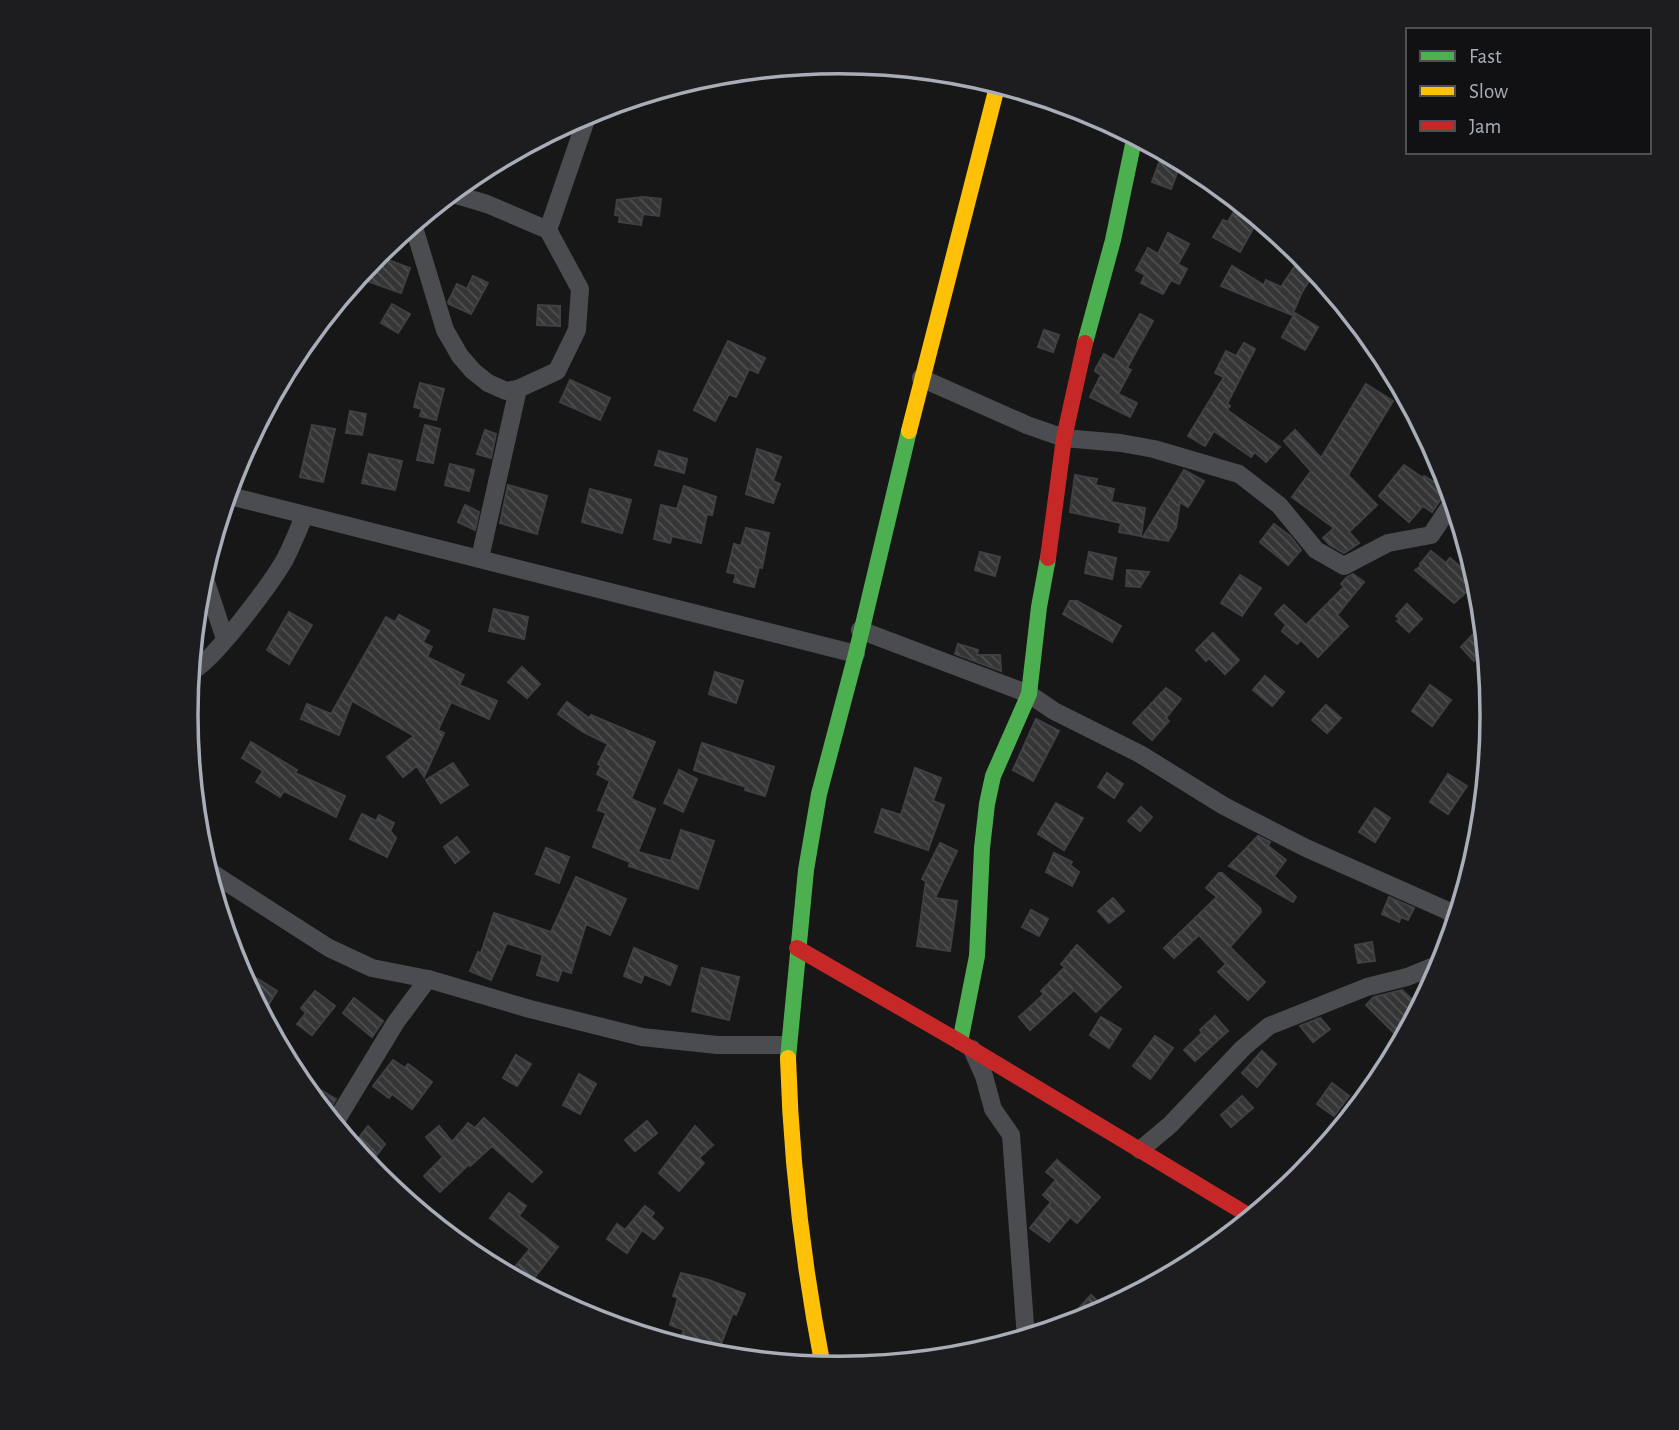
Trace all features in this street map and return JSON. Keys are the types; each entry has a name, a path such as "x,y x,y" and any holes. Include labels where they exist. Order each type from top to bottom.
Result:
{"street":[{"path":"821,1356 810,1299 795,1184 790,1114 788,1045 806,870 819,794 856,653 921,378 995,93"},
{"path":"548,230 583,127"},
{"path":"1025,1329 1011,1135 993,1109 985,1076 966,1045 977,956 982,848 993,776 1029,694 1038,607 1048,556 1064,438 1089,324 1113,240 1133,145"},
{"path":"415,235 444,330 460,356 488,383 506,391 519,389 557,372 577,330 580,289 548,230 487,204 462,197"},
{"path":"921,378 1027,425 1064,438 1154,449 1238,474 1279,505 1317,550 1344,566 1388,543 1431,535 1447,510"},
{"path":"480,558 519,389"},
{"path":"236,498 856,653"},
{"path":"200,665 225,639 282,564 304,516"},
{"path":"210,593 225,639"},
{"path":"860,630 1029,694 1054,710 1140,754 1224,806 1306,848 1450,912"},
{"path":"219,877 350,959 372,968 428,979 530,1009 642,1037 717,1045 788,1045"},
{"path":"797,948 966,1045 1243,1213"},
{"path":"1139,1150 1170,1125 1224,1067 1269,1026 1367,987 1428,968"},
{"path":"339,1116 396,1022 428,979"}],"building":[{"path":"1160,159 1178,170 1171,189 1152,182"},
{"path":"643,197 661,199 659,216 643,214 641,225 619,222 620,216 615,215 617,200"},
{"path":"1233,213 1254,226 1240,252 1213,237 1223,220 1228,222"},
{"path":"1168,233 1189,244 1178,264 1187,269 1179,284 1171,280 1163,294 1141,283 1145,275 1136,270 1148,248 1158,254"},
{"path":"388,260 410,268 401,293 367,281"},
{"path":"1296,264 1310,279 1292,315 1221,286 1232,266 1264,285 1266,280 1281,287"},
{"path":"473,276 488,283 471,314 448,302 457,284 467,289"},
{"path":"392,304 410,314 398,333 381,323"},
{"path":"538,305 560,306 560,326 537,325"},
{"path":"1295,313 1318,327 1305,350 1282,337"},
{"path":"1140,314 1153,321 1127,368 1131,370 1118,394 1137,403 1130,417 1090,397 1101,375 1095,371 1104,354 1114,360"},
{"path":"1044,330 1059,335 1053,352 1038,347"},
{"path":"728,341 765,358 758,373 749,369 736,397 729,394 715,421 694,410"},
{"path":"1244,343 1255,349 1227,404 1230,406 1227,410 1280,447 1266,462 1255,452 1251,457 1214,431 1205,446 1188,436 1224,377 1215,373 1226,351 1236,356"},
{"path":"570,380 610,398 600,420 560,402"},
{"path":"420,383 444,389 436,420 420,416 422,409 414,407"},
{"path":"1366,384 1393,401 1348,475 1377,505 1349,532 1359,543 1344,553 1323,538 1334,528 1292,497 1311,471 1284,441 1295,430 1321,458"},
{"path":"350,411 366,414 362,435 346,433"},
{"path":"312,425 335,429 323,482 300,477"},
{"path":"425,425 440,429 433,463 417,460"},
{"path":"485,430 496,434 491,458 477,454"},
{"path":"757,449 781,457 773,481 780,484 773,503 746,494"},
{"path":"659,451 687,459 684,473 655,465"},
{"path":"369,454 402,461 395,490 362,483"},
{"path":"450,464 474,470 469,491 445,485"},
{"path":"1404,465 1437,484 1442,497 1432,512 1423,506 1409,522 1379,496"},
{"path":"1184,470 1204,481 1188,507 1180,502 1176,528 1168,541 1143,537"},
{"path":"1075,475 1097,479 1095,485 1114,489 1111,502 1145,508 1141,536 1119,532 1121,523 1070,512"},
{"path":"508,485 547,496 537,534 500,523"},
{"path":"684,486 716,497 712,515 707,514 701,543 672,536 670,543 654,539 661,505 677,509"},
{"path":"590,489 631,500 622,533 582,522"},
{"path":"465,505 479,512 475,530 458,522"},
{"path":"1274,524 1290,536 1301,550 1288,565 1260,542"},
{"path":"746,528 769,533 762,568 759,567 754,587 734,582 736,574 727,572 734,544 741,546"},
{"path":"1431,551 1446,563 1450,558 1464,570 1469,590 1454,603 1415,570"},
{"path":"980,552 1000,557 995,576 975,570"},
{"path":"1089,552 1116,558 1112,579 1085,573"},
{"path":"1127,570 1149,572 1140,587 1126,586"},
{"path":"1353,574 1364,582 1337,615 1348,626 1318,657 1301,640 1297,644 1282,631 1286,625 1275,614 1284,605 1306,625 1344,587 1341,584 1347,577"},
{"path":"1240,575 1261,588 1242,616 1221,603"},
{"path":"1070,601 1077,601 1121,626 1112,642 1063,614"},
{"path":"1407,604 1422,619 1409,632 1397,621 1400,619 1396,616"},
{"path":"494,609 528,617 524,639 489,631"},
{"path":"289,612 312,625 289,664 267,650"},
{"path":"399,615 429,631 423,642 432,647 427,657 464,675 459,685 497,701 489,719 451,702 438,730 444,733 424,777 417,766 403,777 387,757 414,736 352,701 339,735 301,719 307,704 331,714 386,617 395,622"},
{"path":"1476,631 1478,657 1474,661 1461,647"},
{"path":"1213,633 1239,660 1225,674 1209,658 1206,661 1196,650"},
{"path":"958,644 978,650 977,655 1000,655 1001,671 955,654"},
{"path":"522,667 540,684 527,698 508,682"},
{"path":"715,672 743,681 736,703 709,694"},
{"path":"1265,676 1284,692 1272,706 1253,690"},
{"path":"1430,685 1451,700 1432,726 1412,711"},
{"path":"1166,688 1181,699 1166,718 1169,721 1152,740 1133,723"},
{"path":"567,702 589,718 591,715 655,742 631,799 655,809 638,852 671,861 681,830 714,841 698,889 629,866 630,862 593,847 606,813 598,810 610,781 597,774 601,766 598,764 608,744 583,732 558,714"},
{"path":"1326,705 1341,718 1327,733 1312,720"},
{"path":"1036,719 1059,731 1033,781 1013,770"},
{"path":"251,742 297,770 295,773 345,796 336,817 284,791 280,797 256,782 263,771 242,758"},
{"path":"702,743 774,767 765,796 694,770"},
{"path":"453,763 468,785 441,803 426,780"},
{"path":"915,768 941,778 933,801 944,805 928,850 875,832 882,809 901,815"},
{"path":"679,770 697,779 683,812 664,803"},
{"path":"1107,773 1123,784 1114,798 1098,787"},
{"path":"1448,774 1467,786 1448,814 1430,802"},
{"path":"1056,803 1083,818 1064,850 1038,834"},
{"path":"1141,807 1152,817 1140,831 1128,821"},
{"path":"1375,808 1390,818 1375,842 1359,832"},
{"path":"362,814 376,821 379,815 394,823 390,831 396,838 387,857 350,839"},
{"path":"1258,836 1270,842 1268,846 1286,860 1274,876 1296,897 1293,902 1229,866"},
{"path":"457,837 469,852 455,863 444,847"},
{"path":"940,843 957,851 935,898 957,901 950,951 917,946 926,881 922,879"},
{"path":"546,848 569,857 559,883 536,874"},
{"path":"1054,853 1072,862 1070,865 1079,872 1072,886 1046,872"},
{"path":"1219,873 1260,908 1261,912 1230,947 1265,982 1248,1000 1218,972 1226,964 1199,935 1174,958 1164,948 1217,897 1206,888"},
{"path":"576,877 626,899 610,935 586,924 571,973 562,970 558,981 537,975 543,955 507,943 491,980 470,971 478,952 481,953 494,913 551,932"},
{"path":"1389,897 1414,908 1408,920 1401,917 1399,922 1382,914"},
{"path":"1113,898 1124,911 1109,923 1098,911"},
{"path":"1031,910 1048,919 1039,936 1022,927"},
{"path":"1372,942 1375,961 1358,963 1355,945"},
{"path":"1077,945 1121,987 1096,1012 1074,990 1030,1030 1019,1017 1044,994 1041,991 1065,967 1061,964"},
{"path":"634,948 677,966 670,985 644,974 641,983 624,976"},
{"path":"702,968 739,977 729,1020 692,1011"},
{"path":"254,977 277,991 268,1006"},
{"path":"1402,990 1414,1001 1396,1035 1366,1005 1374,997"},
{"path":"315,991 335,1006 312,1035 297,1024 306,1013 301,1008"},
{"path":"354,998 383,1021 372,1037 343,1013"},
{"path":"1215,1016 1228,1031 1195,1061 1184,1050"},
{"path":"1101,1017 1121,1029 1109,1048 1090,1035"},
{"path":"1320,1018 1330,1029 1313,1042 1300,1026"},
{"path":"1155,1036 1173,1048 1150,1079 1133,1066"},
{"path":"1262,1051 1276,1064 1257,1087 1242,1073"},
{"path":"516,1055 531,1064 517,1086 503,1078"},
{"path":"393,1060 405,1068 408,1064 432,1082 412,1109 392,1094 389,1098 373,1086"},
{"path":"579,1074 596,1084 580,1114 563,1105"},
{"path":"1332,1083 1349,1096 1334,1116 1317,1104"},
{"path":"319,1089 336,1099 331,1106"},
{"path":"1242,1096 1253,1108 1231,1127 1221,1115"},
{"path":"484,1118 542,1172 532,1182 492,1146 440,1192 424,1176 443,1157 426,1137 439,1126 452,1142 468,1123 475,1128"},
{"path":"647,1121 657,1133 635,1151 625,1140"},
{"path":"368,1126 385,1144 376,1156 358,1139"},
{"path":"695,1126 713,1145 699,1158 704,1163 679,1191 659,1173"},
{"path":"1057,1160 1100,1197 1077,1223 1070,1217 1049,1242 1030,1228 1051,1202 1043,1195 1056,1180 1046,1172"},
{"path":"509,1193 526,1206 519,1216 558,1247 534,1279 514,1268 530,1249 490,1218"},
{"path":"645,1206 654,1213 651,1217 663,1228 654,1239 642,1230 627,1253 607,1239 617,1224 625,1230"},
{"path":"681,1273 745,1294 736,1315 733,1313 721,1345 681,1337 684,1330 670,1325 678,1298 673,1296"},
{"path":"1091,1295 1098,1302 1085,1308 1076,1311"}],"traffic: fast":[{"path":"1085,343 1113,240 1133,145"},
{"path":"788,1058 806,870 819,794 856,654 909,431"},
{"path":"960,1042 977,956 982,848 987,804 993,776 1029,694 1039,607 1048,558"}],"traffic: slow":[{"path":"909,431 996,93"},
{"path":"788,1058 799,1213 821,1356"}],"traffic: jam":[{"path":"1048,558 1064,438 1085,343"},
{"path":"797,948 960,1042 1244,1212"}]}
